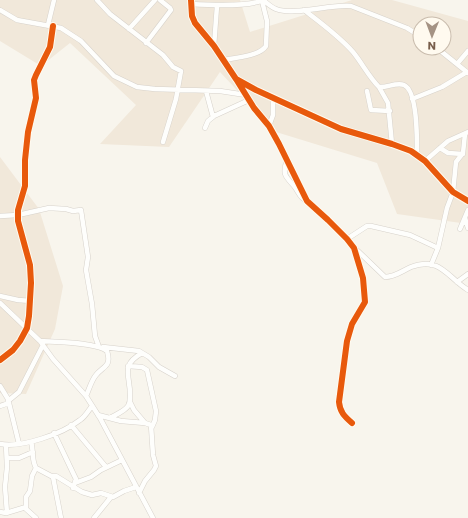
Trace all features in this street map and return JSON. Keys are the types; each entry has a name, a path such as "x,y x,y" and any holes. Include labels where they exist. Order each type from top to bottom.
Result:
{"street":[{"path":"0,360 13,350 27,328 31,301 30,265 18,215 18,205 25,186 25,160 28,132 36,98 34,80 50,47 54,0"},
{"path":"97,0 102,7 163,55 173,67 181,71 178,90 163,142"},
{"path":"129,29 155,0"},
{"path":"146,43 171,10 160,0"},
{"path":"263,0 216,6 191,2 192,16 195,23 214,46 249,100 269,126 307,201"},
{"path":"263,0 276,9 282,11 304,10 328,6 351,6 412,31"},
{"path":"223,60 264,50 266,46 267,21 263,0"},
{"path":"214,46 216,6"},
{"path":"0,10 18,20 61,28 81,41 114,76 137,87 232,92 246,95"},
{"path":"304,10 347,45 385,96 390,111 392,144"},
{"path":"457,64 467,54"},
{"path":"412,99 442,87 468,73 447,56"},
{"path":"236,79 256,90 341,129 392,144 417,155 425,161 453,192 468,200"},
{"path":"379,87 402,85 409,90 418,133 417,155"},
{"path":"206,91 213,117"},
{"path":"367,91 371,110 390,111"},
{"path":"269,126 273,115 273,98"},
{"path":"205,128 208,121 213,117 249,100"},
{"path":"425,161 448,141 466,133"},
{"path":"431,265 438,248 447,208 453,192 456,162 463,154 466,133"},
{"path":"440,148 448,153 463,154"},
{"path":"287,160 284,169 285,177 300,197 307,201 385,277 395,275 417,265 431,265 443,269 468,290"},
{"path":"0,216 18,215 49,208 73,211 81,210 88,257 86,270 92,304 95,336 99,347"},
{"path":"460,229 468,210"},
{"path":"465,218 468,228"},
{"path":"347,239 367,226 372,226 410,235 438,248"},
{"path":"352,423 343,416 340,410 339,402 347,341 352,324 365,302 363,278 354,248"},
{"path":"457,282 468,274"},
{"path":"0,296 31,301"},
{"path":"0,303 42,343 53,359 86,396 98,415 153,518"},
{"path":"42,343 137,350 149,357 159,367 175,376"},
{"path":"0,406 8,402 19,392 42,343"},
{"path":"86,396 96,375 106,368 107,365 108,354 105,349 99,347"},
{"path":"110,418 128,407 130,402 130,393 128,366 132,359 142,353"},
{"path":"128,366 144,367 147,370 156,411 155,420 152,427 153,455 156,466 145,480 139,492"},
{"path":"0,386 8,402 19,444"},
{"path":"130,402 134,410 146,423 150,424 152,427"},
{"path":"0,444 6,445 31,442 54,433 82,418 92,406"},
{"path":"98,415 121,421 146,423"},
{"path":"71,425 106,468"},
{"path":"54,433 74,474 74,485"},
{"path":"31,442 33,452 32,459 39,471 56,476 88,494 101,493 111,497 116,497 124,491 136,488"},
{"path":"6,445 5,487 7,513"},
{"path":"6,458 19,458 33,452"},
{"path":"74,485 122,460"},
{"path":"24,508 26,506 26,498 30,491 32,476 36,468"},
{"path":"52,476 56,485 61,518"},
{"path":"94,518 111,497"},
{"path":"0,512 7,513 24,508"},
{"path":"24,508 36,518"}],"shaded area":[{"path":"0,0 240,0 250,32 352,0 392,0 450,16 412,16 412,56 452,56 452,17 468,21 468,224 397,214 377,163 276,132 220,72 169,147 100,144 136,105 70,43 41,66 0,41"},
{"path":"0,157 39,209 63,286 55,329 26,394 0,393"}],"cycle path":[{"path":"191,0 192,16 195,23 214,46 236,79 256,90 341,129 411,151 425,161 453,192 468,201"},
{"path":"0,360 13,350 20,341 27,328 29,316 31,283 30,265 18,221 18,210 25,186 25,160 28,132 36,98 34,80 50,47 53,26"},
{"path":"236,79 254,108 269,126 307,201 328,220 354,248 363,278 365,302 352,324 347,341 339,402 340,409 343,414 352,423"}]}
